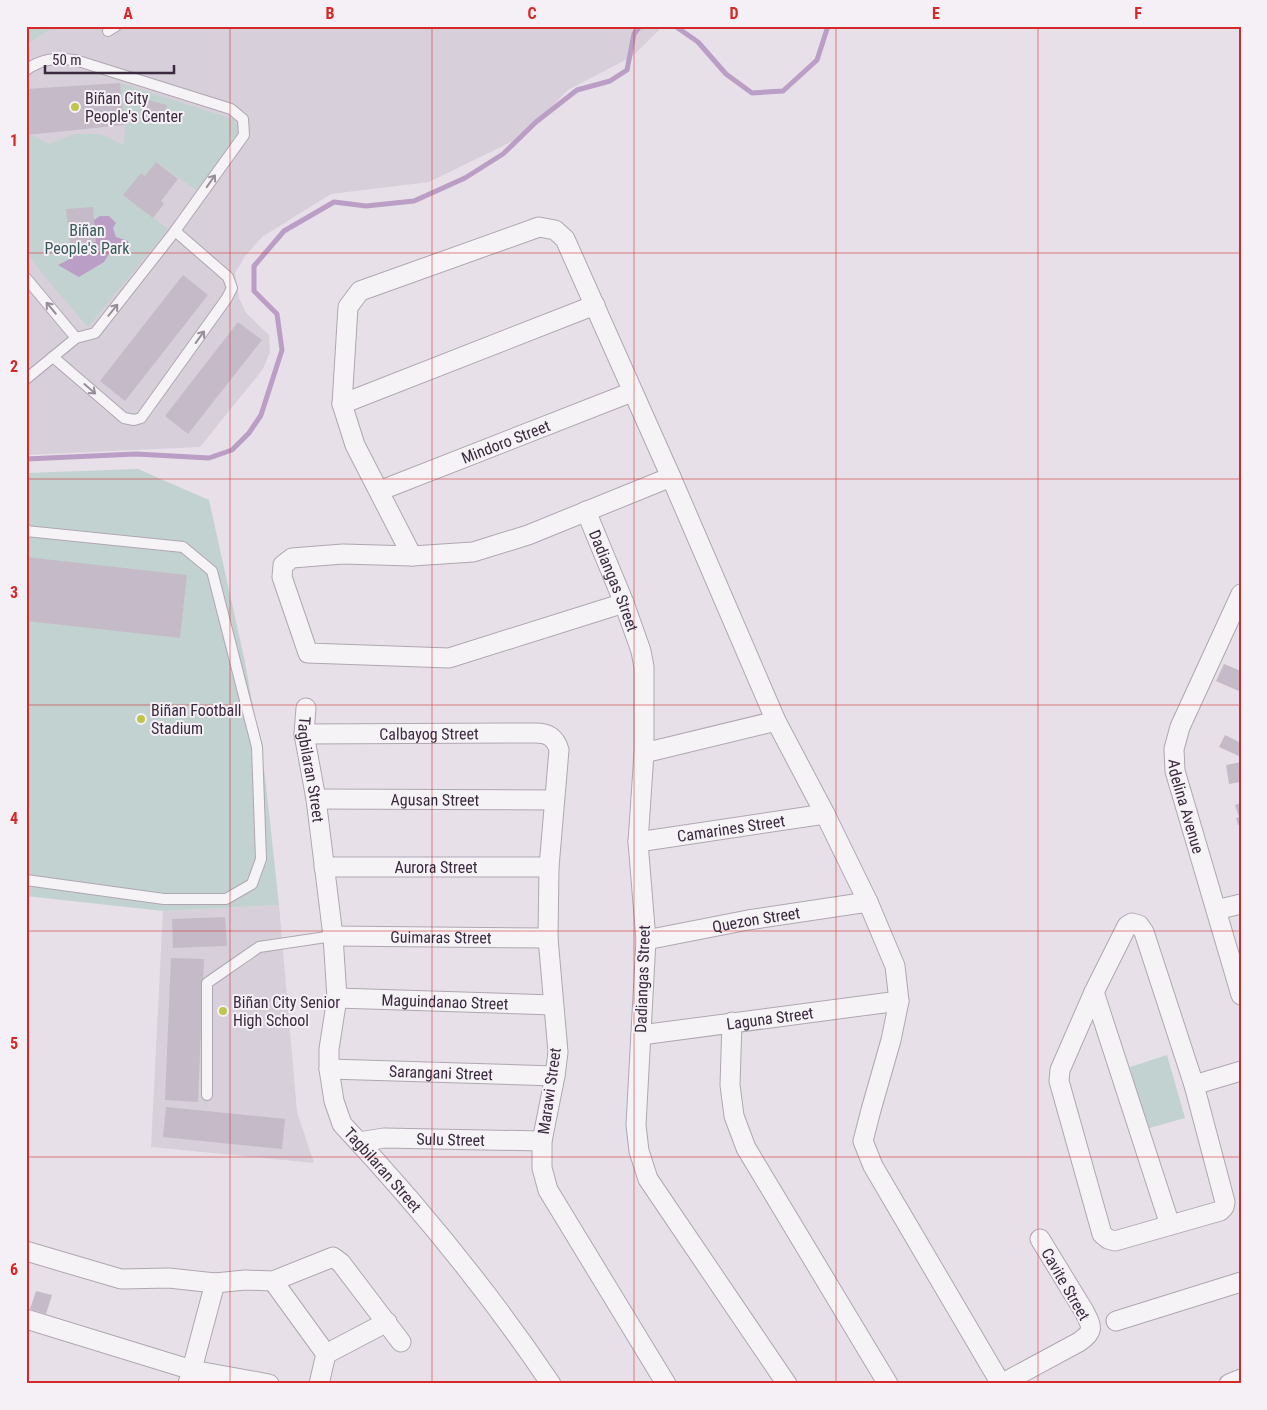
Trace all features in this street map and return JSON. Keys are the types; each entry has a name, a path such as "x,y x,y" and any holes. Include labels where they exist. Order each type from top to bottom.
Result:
{"street":[{"path":"412,556 355,445 342,404 348,307 360,291 539,227 555,230 565,239 671,477 776,721 825,814 868,902 895,966 898,1001 891,1040 870,1110 863,1141 873,1166 1001,1384"},
{"path":"342,404 595,305"},
{"name":"Mindoro Street","path":"379,491 632,392"},
{"path":"624,603 449,658 308,653 282,577 283,565 292,558 343,554 412,556 473,552 528,535 671,477"},
{"name":"Dadiangas Street","path":"586,512 624,603 641,651 644,667 644,754 638,842 646,940 636,1125 639,1151 648,1179 787,1384"},
{"name":"Adelina Avenue","path":"1241,594 1180,727 1174,749 1176,771 1241,995"},
{"name":"Tagbilaran Street","path":"306,708 304,734 316,799 333,936 337,998 329,1049 329,1069 334,1101 342,1124 480,1284 551,1384"},
{"path":"644,754 776,721"},
{"name":"Calbayog Street","path":"304,734 543,733 552,737"},
{"name":"Marawi Street","path":"552,737 559,750 548,867 548,938 552,1005 558,1052 542,1141 542,1168 548,1190 666,1384"},
{"name":"Agusan Street","path":"316,799 554,800"},
{"name":"Camarines Street","path":"638,842 825,814"},
{"name":"Aurora Street","path":"324,867 548,867"},
{"name":"Quezon Street","path":"646,940 748,920 868,902"},
{"path":"1216,910 1241,904"},
{"path":"1132,923 1139,925 1144,932 1194,1085 1225,1202 1224,1207 1220,1210 1115,1241 1108,1240 1102,1234 1059,1081 1060,1070 1094,992 1127,926 1132,923"},
{"name":"Guimaras Street","path":"333,936 548,938"},
{"path":"1094,992 1170,1225"},
{"name":"Maguindanao Street","path":"337,998 552,1005"},
{"name":"Laguna Street","path":"641,1035 898,1001"},
{"path":"732,1022 730,1084 734,1116 746,1148 888,1384"},
{"name":"Sarangani Street","path":"329,1069 555,1076"},
{"path":"1194,1085 1241,1071"},
{"name":"Sulu Street","path":"359,1142 384,1138 542,1141"},
{"name":"Cavite Street","path":"1001,1384 1087,1337 1091,1330 1084,1310 1040,1239"},
{"path":"26,1251 121,1279 169,1278 215,1283 244,1280 273,1282 333,1257 341,1263 401,1342"},
{"path":"273,1282 326,1354"},
{"path":"1116,1321 1241,1282"},
{"path":"190,1377 215,1283"},
{"path":"26,1319 190,1377 269,1384"},
{"path":"319,1384 326,1354 387,1322"},
{"path":"1229,1384 1241,1379"}],"lane":[{"path":"26,70 36,62 55,58 75,60 231,109 243,119 244,135 175,232 95,333 76,338 26,379"},
{"path":"53,357 124,418 134,420 141,418 228,298 232,288 228,277 175,232"},
{"path":"26,278 76,338"},
{"path":"26,531 183,547 212,571 257,747 262,859 252,884 226,899 164,900 26,880"},
{"path":"207,1095 207,983 259,947 333,936"}],"shaded area":[{"path":"56,26 663,26 633,56 568,90 521,137 429,182 331,194 262,237 245,256 235,273 239,298 246,313 269,335 270,352 263,369 200,447 26,455 26,45"},
{"path":"100,216 109,216 116,223 113,228 116,237 128,241 128,254 110,252 104,262 79,277 58,265 74,255 80,246 95,242 94,220"},
{"name":"Biñan City Senior High School","path":"279,905 297,1112 314,1163 151,1147 163,911"}],"green space":[{"path":"26,26 56,26 26,45"},
{"name":"Biñan People's Park","path":"120,83 233,119 238,127 237,136 199,192 156,162 145,176 141,173 124,195 168,229 88,327 26,252 26,135 32,135 49,144 74,134 100,134 124,145 125,125"},
{"name":"Biñan Football Stadium","path":"138,469 209,500 245,662 265,776 279,905 163,911 26,896 26,473"},
{"path":"1167,1055 1185,1118 1146,1129 1130,1067"}],"building":[{"name":"Biñan City People's Center","path":"120,83 125,125 26,135 26,89"},
{"path":"148,100 167,105 163,122 144,118"},
{"path":"156,162 178,179 161,201 164,204 153,218 123,195 141,173 145,176"},
{"path":"93,207 96,242 70,245 66,209"},
{"path":"183,275 208,295 125,401 100,381"},
{"path":"238,322 262,340 188,434 165,416"},
{"path":"26,557 187,575 180,638 26,621"},
{"path":"1224,664 1241,671 1241,692 1216,681"},
{"path":"1225,735 1241,743 1241,757 1219,747"},
{"path":"1241,762 1241,782 1229,784 1226,765"},
{"path":"1241,803 1241,824 1238,825 1236,818 1239,817 1235,805"},
{"path":"225,917 227,946 173,948 172,919"},
{"path":"171,958 204,959 198,1102 165,1100"},
{"path":"166,1107 285,1119 282,1149 163,1137"},
{"path":"36,1291 52,1295 46,1314 30,1309"}],"waterway":[{"path":"26,459 136,454 209,458 232,450 249,433 261,415 282,350 277,314 254,291 254,266 284,231 334,202 366,206 414,201 465,178 503,154 536,122 577,90 610,81 627,70 634,34 640,26"},
{"path":"675,26 698,42 726,74 752,93 783,91 817,60 828,26"}],"place":[{"name":"Biñan City People's Center","path":"75,107"},
{"name":"Biñan Football Stadium","path":"141,719"},
{"name":"Biñan City Senior High School","path":"223,1011"}]}
